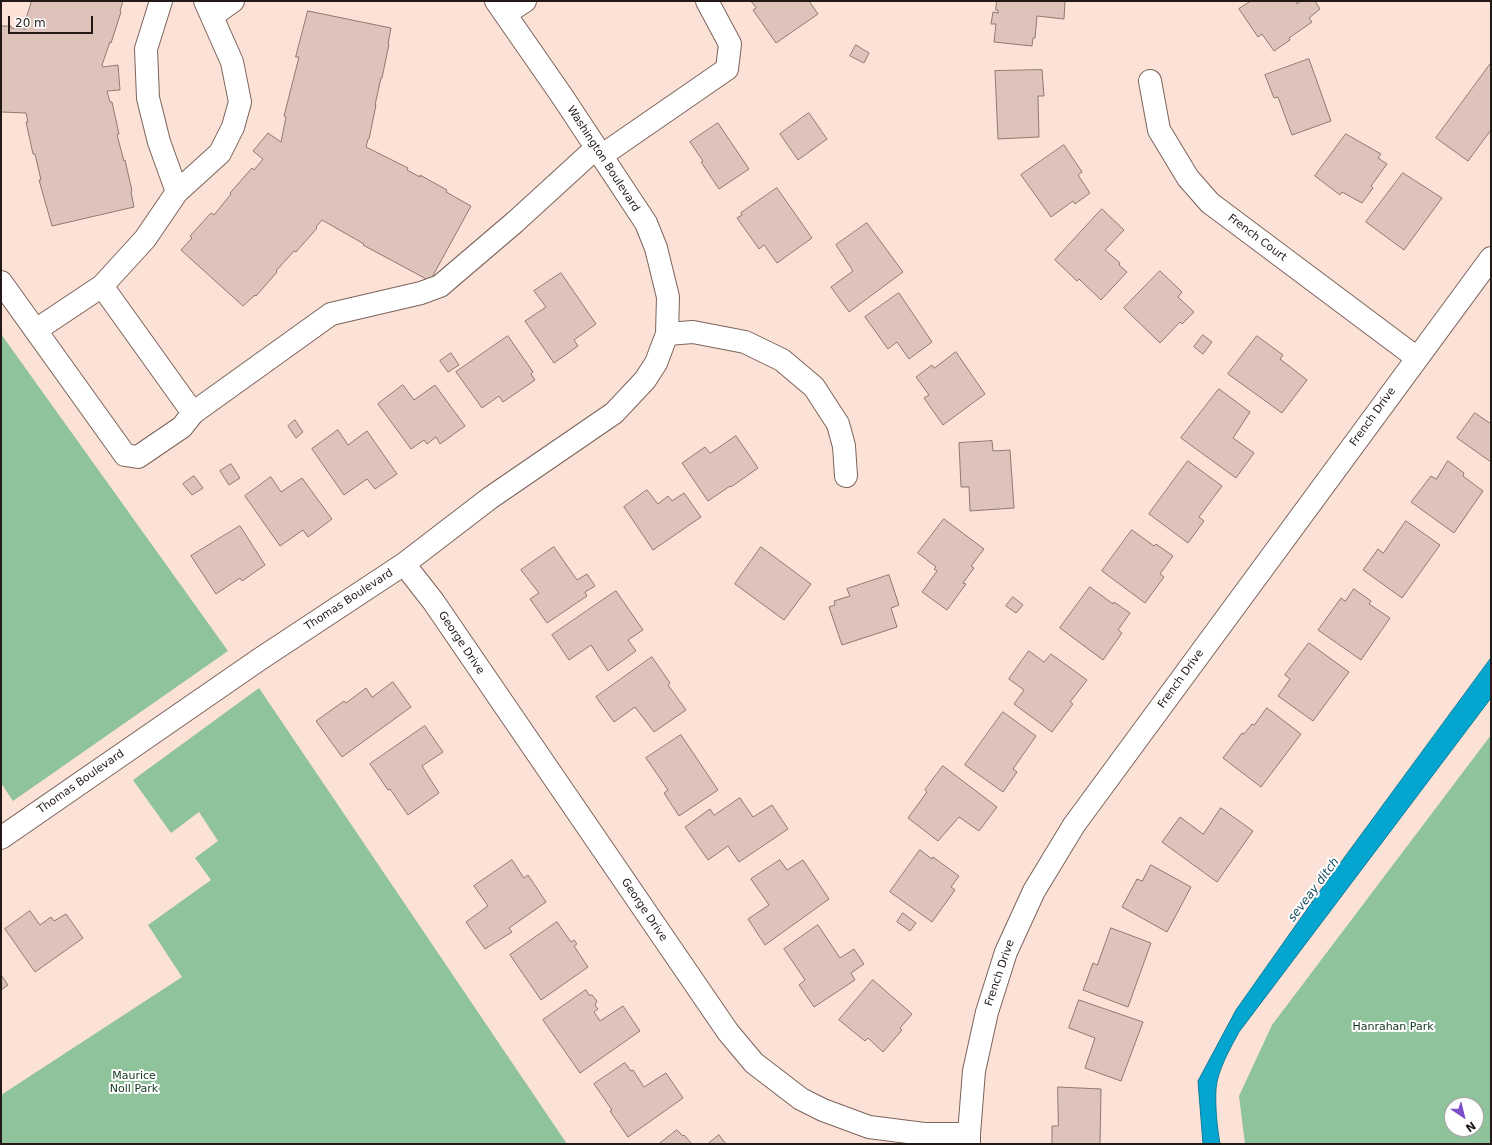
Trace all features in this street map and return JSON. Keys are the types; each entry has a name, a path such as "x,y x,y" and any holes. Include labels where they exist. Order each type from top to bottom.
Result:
{"street":[{"path":"160,1 146,49 148,98 159,142 177,192"},
{"path":"36,330 102,286 145,239 177,192 220,153 233,127 240,102 232,62 209,8 233,1"},
{"path":"500,8 525,1"},
{"path":"1,282 125,455 138,457 182,427 193,413 331,314 421,293 440,286 599,152 727,69 730,44 707,1"},
{"name":"Washington Boulevard","path":"500,8 562,96 646,223 656,248 668,297 667,334"},
{"name":"French Court","path":"1150,81 1159,130 1188,178 1210,203 1417,358"},
{"name":"French Drive","path":"969,1139 974,1071 987,1012 1006,952 1034,890 1074,825 1491,258"},
{"path":"102,286 193,413"},
{"path":"667,334 692,332 745,342 782,360 814,387 838,424 844,446 846,476"},
{"name":"Thomas Boulevard","path":"1,838 260,659 404,564 490,498 614,413 645,380 656,363 667,334"},
{"name":"George Drive","path":"404,564 433,601 728,1032 754,1063 801,1099 824,1110 869,1127 969,1139"}],"green space":[{"path":"1,334 228,651 13,801 1,783"},
{"name":"Maurice Noll Park","path":"259,688 567,1144 1,1144 1,1095 182,977 148,925 211,880 195,858 218,841 199,812 171,833 133,780"},
{"name":"Hanrahan Park","path":"1491,735 1491,1144 1245,1144 1239,1096 1272,1025"}],"water":[{"path":"1491,658 1491,698 1239,1032 1225,1059 1217,1082 1216,1110 1220,1144 1203,1144 1198,1081 1236,1010 1322,888"}],"building":[{"path":"32,1 123,1 111,43 110,42 102,65 103,67 118,65 120,90 107,91 110,102 112,102 119,134 117,135 124,161 125,160 134,207 52,226 39,180 41,180 35,154 33,154 26,122 28,122 26,113 1,112 1,26 26,29 28,20 26,20"},
{"path":"751,1 809,1 818,14 776,43 753,10 756,8"},
{"path":"997,1 1065,1 1064,19 1037,16 1035,38 1033,38 1032,46 994,42 996,24 991,24 993,12 998,13 998,10 996,10"},
{"path":"1251,1 1296,1 1297,4 1301,1 1315,1 1320,9 1309,18 1312,22 1289,38 1290,40 1274,51 1262,34 1258,37 1239,9"},
{"path":"308,11 391,28 382,78 366,147 408,168 407,170 420,177 420,175 447,190 446,192 471,206 430,281 363,245 364,244 322,220 316,227 317,228 296,252 294,251 276,271 277,272 256,296 255,295 243,306 181,250 192,238 190,236 211,213 214,215 231,194 230,193 252,168 254,170 263,159 253,151 268,133 281,142 286,117 284,116 299,57 296,57"},
{"path":"856,45 869,53 864,63 850,56"},
{"path":"1309,59 1331,121 1292,135 1278,97 1274,98 1265,75"},
{"path":"1491,63 1491,130 1468,161 1436,138"},
{"path":"1042,70 1044,96 1038,96 1039,137 998,139 995,71"},
{"path":"809,113 827,139 798,160 780,134"},
{"path":"718,123 749,169 719,189 690,142"},
{"path":"1346,134 1381,154 1378,158 1387,164 1371,186 1373,188 1362,203 1342,192 1340,195 1315,176"},
{"path":"1064,145 1082,172 1078,175 1090,193 1075,204 1073,201 1051,217 1021,175"},
{"path":"1403,173 1442,198 1404,250 1366,222"},
{"path":"777,188 812,238 777,263 764,245 759,249 737,218 742,215 741,213"},
{"path":"1102,209 1124,230 1105,250 1120,263 1119,265 1127,272 1101,300 1079,279 1077,281 1055,260"},
{"path":"867,223 903,272 849,312 831,287 853,271 836,245"},
{"path":"1160,271 1182,292 1178,297 1194,312 1182,324 1180,322 1160,343 1124,308"},
{"path":"561,273 596,324 574,340 578,346 554,363 525,321 546,307 534,291"},
{"path":"899,293 932,342 909,359 897,342 888,349 865,317"},
{"path":"1203,335 1212,342 1203,354 1194,347"},
{"path":"508,336 533,372 531,374 535,380 503,402 499,396 482,408 456,372"},
{"path":"1257,336 1283,355 1280,359 1307,380 1282,413 1228,374"},
{"path":"956,352 985,394 943,425 924,398 929,395 916,377 932,365 934,368"},
{"path":"451,353 459,365 448,372 440,361"},
{"path":"403,385 414,400 435,385 465,426 440,444 436,437 427,444 424,440 411,449 378,404"},
{"path":"1219,389 1250,412 1233,438 1254,453 1236,478 1181,438"},
{"path":"1475,413 1491,424 1491,462 1457,438"},
{"path":"295,420 303,432 296,438 288,426"},
{"path":"338,430 348,445 367,431 397,474 375,489 367,479 344,495 312,449"},
{"path":"736,436 758,468 708,501 682,463 705,447 710,453"},
{"path":"992,441 993,451 1010,450 1014,508 970,511 969,487 961,487 959,443"},
{"path":"1188,461 1222,486 1199,517 1204,521 1188,543 1149,514"},
{"path":"1448,461 1464,473 1463,476 1483,491 1454,533 1411,502 1431,476 1436,479"},
{"path":"231,464 240,478 229,485 220,471"},
{"path":"194,476 203,488 192,495 183,484"},
{"path":"271,477 281,492 302,478 332,519 308,537 303,530 280,546 245,496"},
{"path":"647,490 658,504 668,496 672,501 684,493 701,517 653,550 624,507"},
{"path":"944,519 984,549 971,566 974,568 963,583 966,584 947,610 922,592 937,571 934,569 936,567 918,553"},
{"path":"1406,521 1440,545 1402,598 1363,570 1378,549 1383,553"},
{"path":"240,526 265,565 242,581 240,578 216,594 191,556"},
{"path":"1132,530 1154,546 1156,544 1173,556 1160,574 1164,577 1145,603 1102,571"},
{"path":"554,547 577,580 587,574 595,586 585,592 587,596 547,623 530,599 539,593 521,570"},
{"path":"761,547 811,584 784,620 735,584"},
{"path":"889,575 899,605 891,608 897,627 842,645 829,607 835,605 834,601 850,596 847,589"},
{"path":"1090,587 1113,604 1114,602 1130,613 1118,630 1122,633 1103,660 1060,628"},
{"path":"1354,589 1371,601 1369,604 1390,618 1361,660 1318,630 1341,598 1345,601"},
{"path":"616,591 643,630 628,640 636,651 608,671 591,645 569,660 552,635"},
{"path":"1013,597 1023,605 1016,613 1006,606"},
{"path":"1309,643 1349,672 1313,721 1278,696 1290,679 1285,675"},
{"path":"1029,651 1044,662 1051,654 1087,680 1070,702 1073,704 1052,732 1014,704 1024,690 1009,679"},
{"path":"652,657 670,683 668,685 686,710 654,732 635,707 614,722 596,697"},
{"path":"393,682 411,707 342,757 316,721 344,701 346,703 366,688 372,697"},
{"path":"1267,708 1301,734 1261,787 1223,758 1242,733 1244,734 1252,724 1254,725"},
{"path":"1003,712 1036,736 1013,769 1017,772 1003,792 965,765"},
{"path":"425,726 443,752 422,766 439,793 408,815 370,764"},
{"path":"681,735 718,790 679,816 664,793 668,790 646,758"},
{"path":"943,766 997,807 979,831 959,817 938,841 908,818 927,792 925,790"},
{"path":"740,798 753,817 772,805 788,829 739,862 728,846 708,860 685,827 710,809 714,815"},
{"path":"1221,808 1253,831 1217,882 1162,842 1180,817 1203,834"},
{"path":"920,850 932,859 933,857 959,876 951,887 955,890 932,922 890,892"},
{"path":"512,860 524,878 528,875 546,902 509,928 512,932 485,949 466,922 488,906 474,886"},
{"path":"780,860 787,870 803,860 829,899 765,945 748,919 769,905 751,879"},
{"path":"1151,865 1191,887 1167,932 1122,907 1137,879 1142,881"},
{"path":"30,911 40,925 51,917 54,921 66,914 83,938 35,972 5,929"},
{"path":"903,913 916,923 910,931 897,922"},
{"path":"557,922 571,942 574,940 577,944 574,946 588,967 541,1000 510,955"},
{"path":"818,925 840,958 854,949 864,964 851,973 855,980 814,1007 799,985 805,980 784,949"},
{"path":"1111,928 1151,943 1128,1007 1083,990 1093,963 1097,965"},
{"path":"1,975 8,985 1,990"},
{"path":"873,980 912,1014 900,1028 902,1030 883,1052 868,1038 865,1041 839,1020"},
{"path":"586,990 589,995 592,995 597,1001 595,1005 598,1009 594,1012 600,1021 623,1006 640,1031 580,1073 543,1020"},
{"path":"1079,1000 1143,1022 1121,1081 1085,1068 1095,1038 1069,1028"},
{"path":"625,1063 631,1071 633,1070 644,1087 666,1073 683,1098 628,1137 594,1084"},
{"path":"1058,1087 1101,1089 1100,1144 1052,1144 1052,1126 1058,1126"},
{"path":"677,1130 692,1144 659,1144"},
{"path":"719,1135 726,1144 708,1144"}],"water label":[{"name":"seveay ditch","path":"1314,890"}]}
